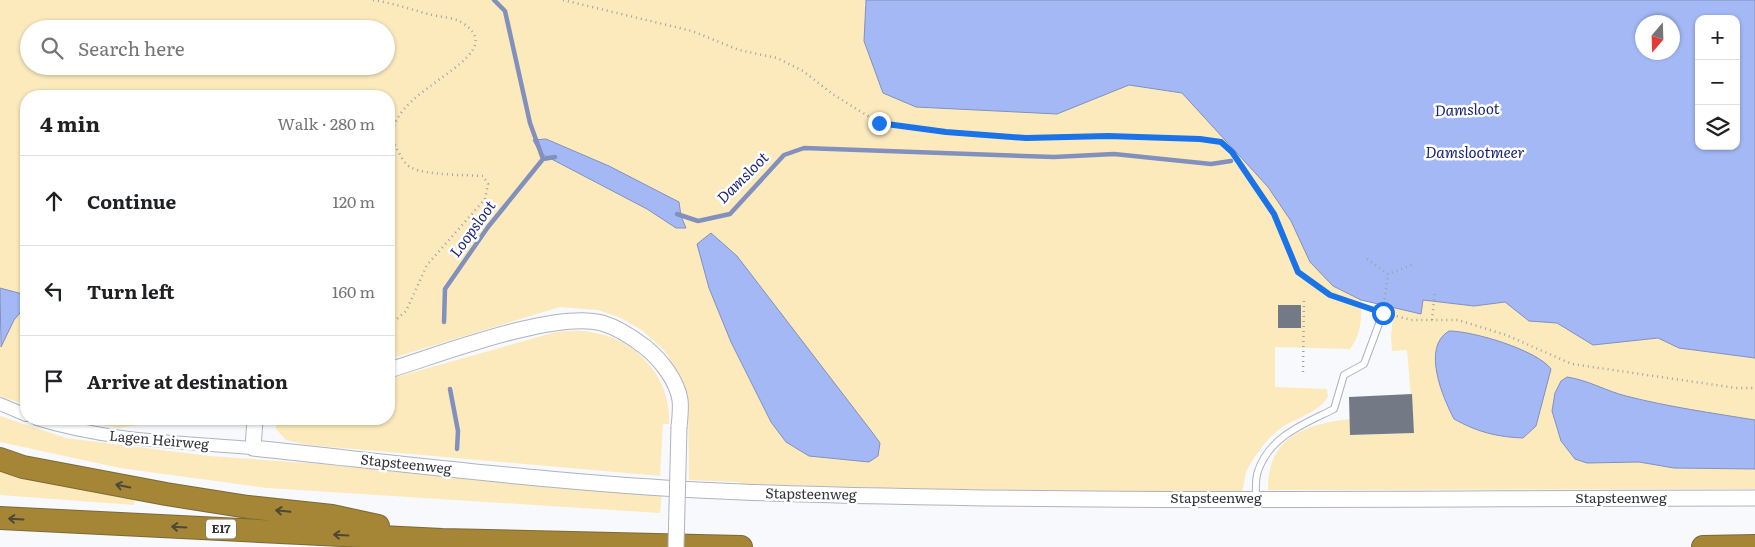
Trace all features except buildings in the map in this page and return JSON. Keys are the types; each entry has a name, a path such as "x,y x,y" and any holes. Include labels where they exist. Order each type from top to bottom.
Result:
{"highway":[{"path":"0,460 23,467 166,494 248,507 332,516 442,540"},
{"name":"E17","path":"0,518 442,540 741,547"},
{"path":"1703,547 1755,546"}],"street":[{"path":"395,368 522,330 561,321 601,323 628,334 652,353 670,375 680,399 676,547"},
{"path":"0,404 20,412"},
{"name":"Lagen Heirweg","path":"57,425 120,438 253,448"},
{"path":"253,448 255,425"},
{"name":"Stapsteenweg","path":"253,448 572,481 740,492 1001,498 1755,498"}],"lane":[{"path":"1256,498 1257,472 1269,448 1289,432 1334,409 1344,375 1364,364 1383,313"}],"path":[{"path":"373,0 460,21 474,32 476,41 471,56 406,105 395,123"},
{"path":"563,0 692,31 740,50 778,58 803,71 834,95 879,123 946,132 1026,138 1108,136 1200,139 1221,142 1232,152 1274,214 1298,272 1330,295 1383,313 1411,320 1458,320 1506,335 1572,364 1736,388 1755,388"},
{"path":"395,145 402,158 411,168 440,173 484,176 488,184 484,199 427,265 406,311 395,321"},
{"path":"1367,259 1388,274"},
{"path":"1388,274 1412,265"},
{"path":"1383,313 1388,274"},
{"path":"1432,320 1435,290"},
{"path":"1303,372 1304,298"}],"shaded area":[{"path":"0,0 866,0 864,6 1057,114 1129,85 1182,93 1228,143 1224,146 1238,167 1244,161 1268,187 1291,221 1310,262 1333,286 1361,300 1361,313 1359,332 1350,349 1275,347 1275,387 1327,389 1328,397 1314,411 1284,426 1268,440 1247,470 1242,492 918,489 742,484 739,482 689,480 688,396 681,377 664,350 643,331 621,318 598,310 560,307 395,357 395,90 20,90 20,293 0,288","holes":["546,139 609,166 679,202 681,216 676,228 647,209 540,153","711,233 737,256 880,443 786,442 771,422 731,342 709,288"]},
{"path":"1422,300 1474,306 1505,302 1529,321 1557,323 1593,345 1658,338 1679,348 1755,358 1755,420 1673,407 1623,395 1574,378 1552,411 1561,441 1587,463 1639,462 1674,468 1755,469 1755,489 1268,490 1269,472 1281,446 1291,437 1304,430 1333,421 1350,419 1351,435 1414,433 1407,350 1392,351 1391,336 1394,308 1421,314","holes":["1500,343 1535,356 1551,369 1536,426 1523,438 1487,433 1454,419 1446,404 1437,370"]},
{"path":"20,312 20,403 0,396 0,347"},
{"path":"583,331 608,336 637,352 648,363 665,391 669,424 663,424 660,476 308,445 286,440 276,429 276,425 395,425 395,377 556,332"},
{"path":"0,416 20,423 20,425 27,425 66,438 209,456 378,468 662,494 660,513 267,488 120,468 0,442"},
{"path":"103,425 139,425 118,428"},
{"path":"0,471 135,499 134,505 0,495"}],"water":[{"name":"Damslootmeer","path":"866,0 1755,0 1755,358 1679,348 1658,338 1593,345 1557,323 1529,321 1505,302 1474,306 1423,300 1421,314 1361,300 1333,286 1310,262 1291,221 1268,187 1182,93 1129,85 1057,114 916,107 883,93 864,41"},
{"path":"546,139 609,166 679,202 681,216 686,228 676,228 647,209 540,153 533,140"},
{"path":"711,233 737,256 872,432 880,443 878,456 869,462 809,456 786,442 771,422 731,342 709,288 697,244"},
{"path":"0,288 20,293 20,313 14,320 1,347"},
{"path":"1449,331 1473,334 1504,343 1533,355 1551,369 1536,426 1523,438 1487,433 1454,419 1440,386 1435,360 1436,349 1441,339"},
{"path":"1567,377 1642,400 1755,420 1755,469 1674,468 1639,462 1587,463 1575,459 1561,441 1552,411 1555,393 1561,381"}],"waterway":[{"name":"Damsloot","path":"494,0 505,11 530,123 543,159 555,157"},
{"name":"Damsloot","path":"677,214 698,221 730,214 784,155 804,148 1054,157 1114,154 1211,164 1231,161"},
{"name":"Loopsloot","path":"444,322 445,289 488,227 543,159"},
{"name":"Loopsloot","path":"450,389 458,431 457,449"}],"route":[{"path":"879,123 946,132 1026,138 1108,136 1200,139 1221,142 1232,152 1274,214 1298,272 1330,295 1383,313"}]}
